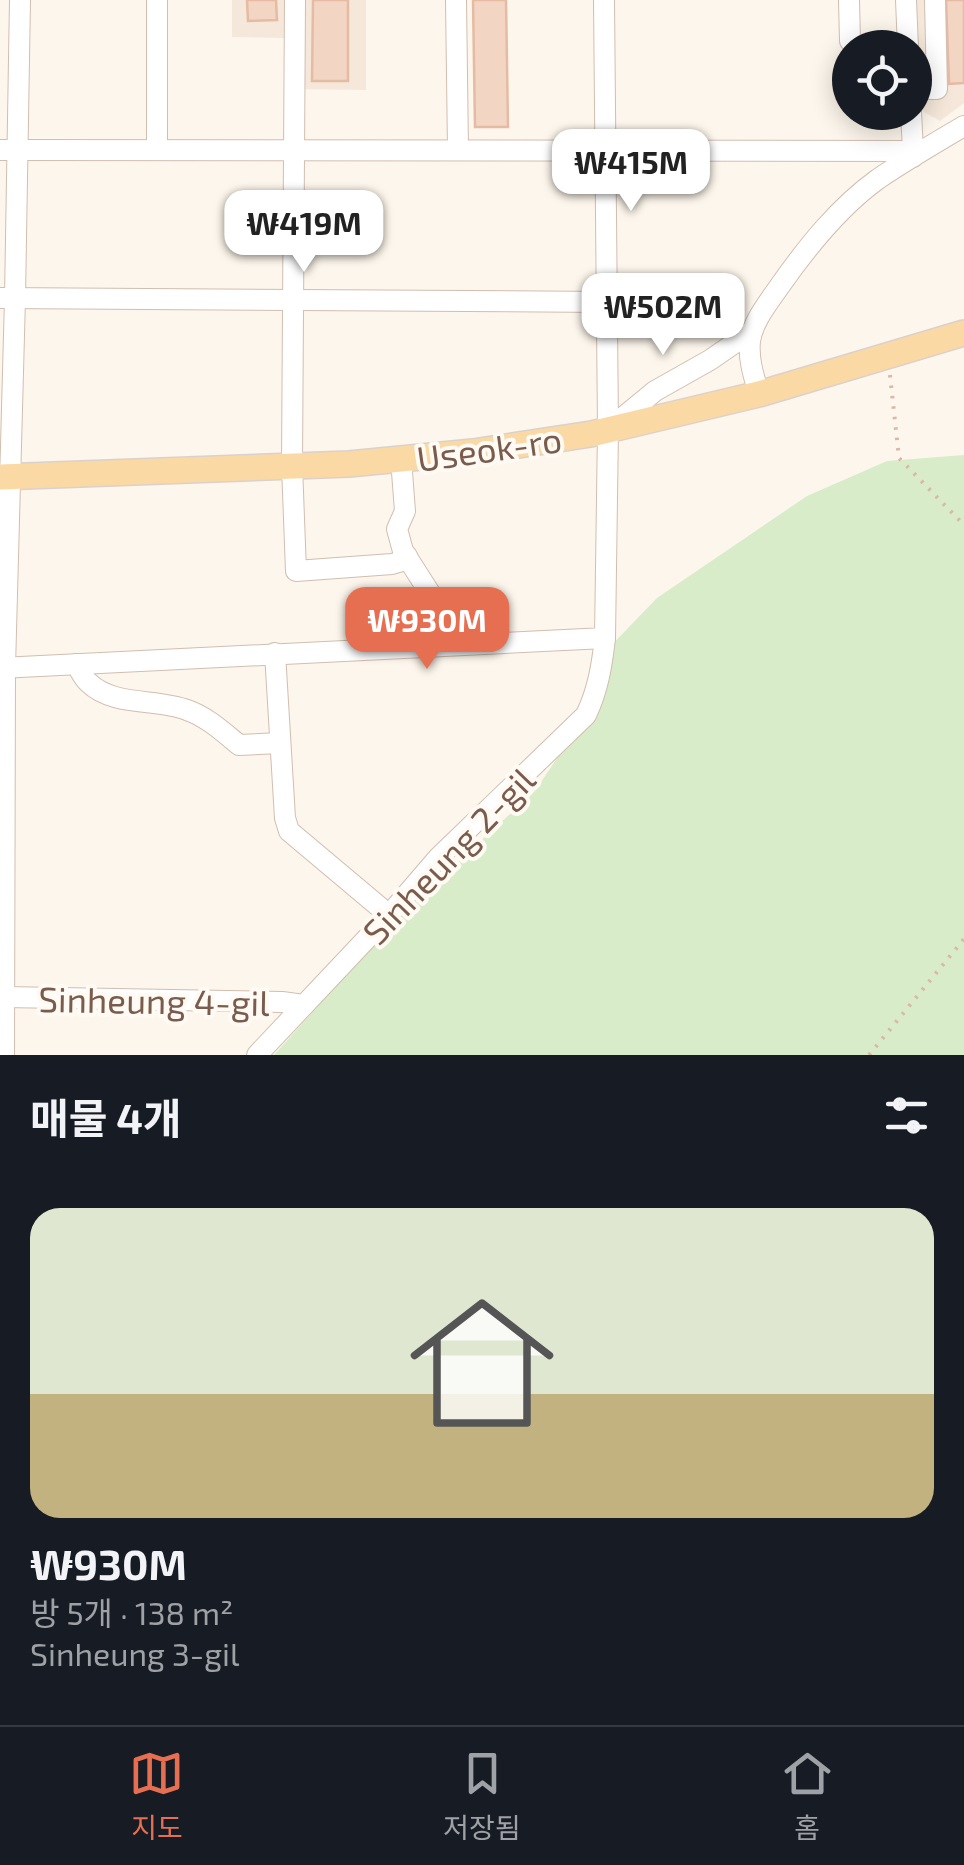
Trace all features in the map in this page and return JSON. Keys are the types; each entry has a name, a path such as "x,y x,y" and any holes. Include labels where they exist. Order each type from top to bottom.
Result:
{"main road":[{"name":"Useok-ro","path":"5,477 292,466 473,452 591,434 759,394 964,333"}],"street":[{"path":"4,1055 2,668 9,150 20,0"},
{"path":"157,0 158,150"},
{"path":"295,0 292,466 296,570 392,564 407,556"},
{"path":"456,0 458,150"},
{"name":"Sinheung 2-gil","path":"258,1055 438,858 586,715 598,684 605,638 608,429 604,0"},
{"path":"849,0 850,30"},
{"path":"906,0 907,30"},
{"path":"932,89 937,89 934,0"},
{"path":"759,394 750,362 752,331 794,265 838,214 878,179 964,126"},
{"path":"912,130 913,154"},
{"path":"9,150 913,154"},
{"path":"8,298 607,302"},
{"path":"608,429 655,391 752,331"},
{"path":"402,460 405,511 397,529 407,556 435,601 440,646"},
{"path":"2,668 605,638"},
{"path":"275,654 289,831 389,915"},
{"path":"76,664 86,682 99,690 124,699 184,708 207,719 239,745 280,743"},
{"name":"Sinheung 4-gil","path":"4,997 304,1005"}],"path":[{"path":"888,356 899,458 964,525"},
{"path":"869,1055 964,939"}],"shaded area":[{"path":"232,0 366,0 366,90 285,89 285,38 232,37"},
{"path":"914,0 964,0 964,103 940,121 932,116 932,30 915,30"}],"green space":[{"path":"964,455 964,1055 274,1055 395,920 535,791 586,715 603,654 657,598 807,496 887,461"}],"building":[{"path":"247,0 276,0 277,20 248,21"},
{"path":"313,0 348,0 348,81 312,81"},
{"path":"473,0 506,0 508,127 475,127"},
{"path":"946,0 964,0 964,83 949,84"}]}
